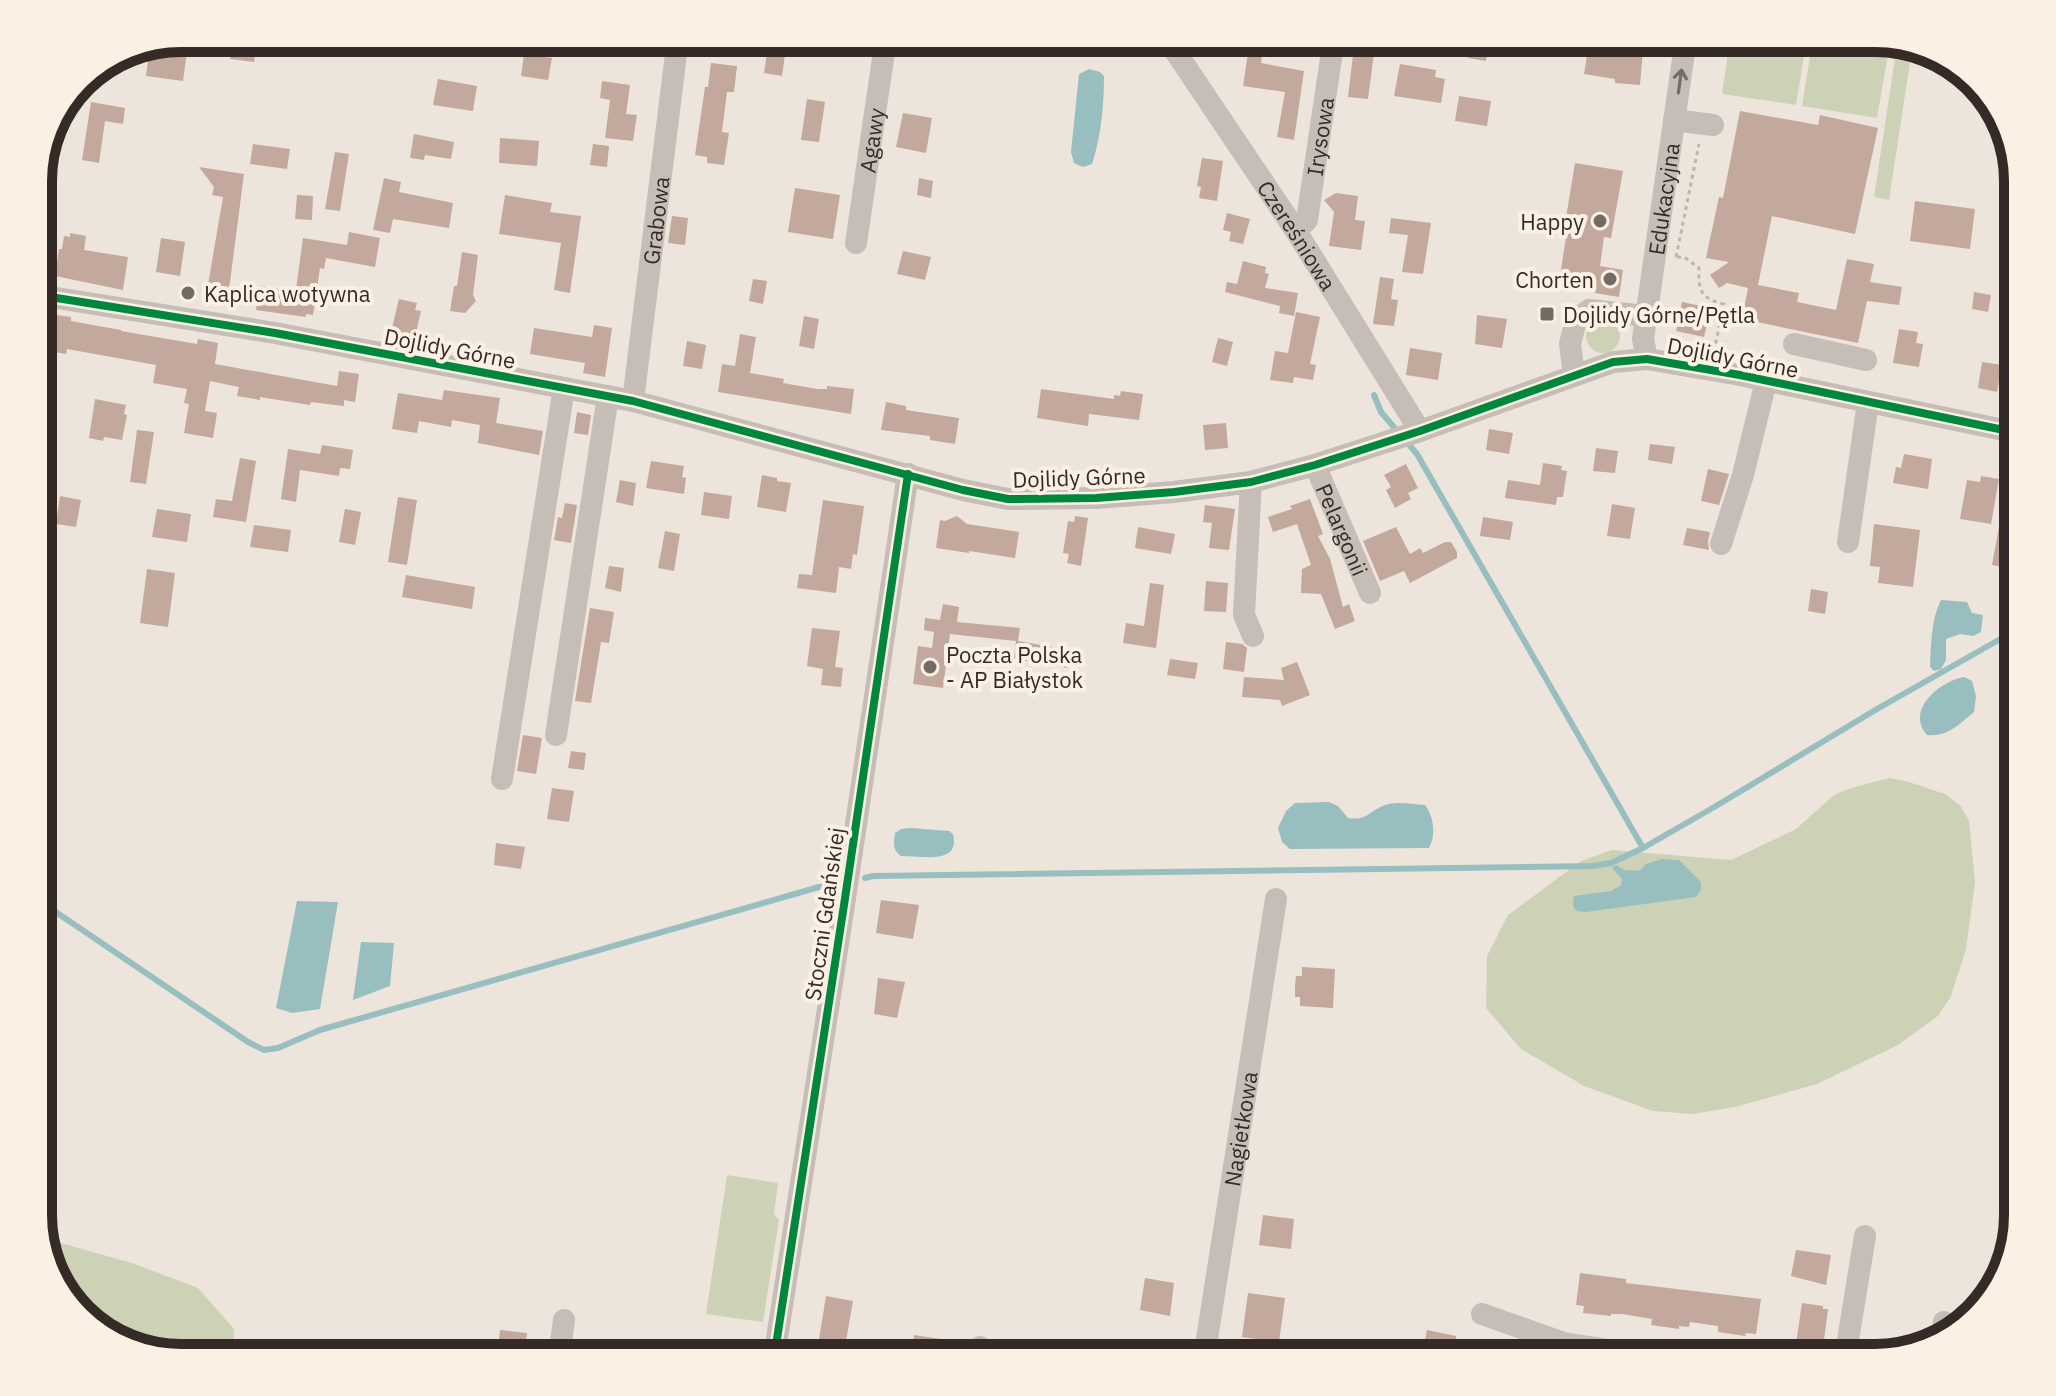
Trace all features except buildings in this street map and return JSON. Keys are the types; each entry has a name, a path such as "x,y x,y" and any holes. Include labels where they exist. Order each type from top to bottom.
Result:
{"street":[{"name":"Grabowa","path":"633,401 676,52"},
{"name":"Agawy","path":"856,243 884,52"},
{"name":"Czereśniowa","path":"1176,52 1296,231 1420,431"},
{"name":"Irysowa","path":"1296,231 1307,220 1332,52"},
{"name":"Edukacyjna","path":"1647,359 1643,339 1684,52"},
{"path":"1674,120 1713,125"},
{"name":"Dojlidy Górne","path":"52,297 275,333 633,401 963,490 1008,499 1096,498 1251,482 1420,431 1613,362 1647,359 2004,430"},
{"path":"1574,375 1570,344 1576,320 1589,310 1648,306"},
{"path":"1794,344 1866,360"},
{"path":"1721,544 1743,475 1766,381"},
{"path":"502,779 564,388"},
{"path":"556,735 608,396"},
{"path":"1848,542 1868,402"},
{"name":"Pelargonii","path":"1315,465 1370,593"},
{"name":"Stoczni Gdańskiej","path":"776,1344 908,474"},
{"path":"1251,482 1244,615 1253,636"},
{"name":"Nagietkowa","path":"1206,1344 1276,899"},
{"path":"1847,1344 1865,1236"},
{"path":"1482,1314 1570,1344"},
{"path":"561,1344 564,1320"}],"path":[{"path":"1677,257 1684,257 1699,268 1698,284 1703,294 1714,302 1724,304 1714,351"}],"green space":[{"path":"1728,52 1805,52 1796,105 1722,94"},
{"path":"1811,52 1888,53 1877,118 1802,106"},
{"path":"1896,54 1911,58 1889,200 1874,197"},
{"path":"1603,319 1615,324 1620,336 1615,348 1603,353 1591,348 1586,336 1591,324"},
{"path":"1889,778 1945,794 1961,806 1969,821 1975,882 1966,949 1951,996 1938,1016 1898,1045 1817,1084 1735,1107 1693,1114 1653,1111 1584,1086 1521,1049 1486,1008 1487,956 1508,915 1581,861 1612,850 1731,860 1796,829 1834,795"},
{"path":"727,1175 778,1183 774,1214 779,1220 763,1322 706,1314"},
{"path":"54,1241 132,1263 198,1288 234,1329 233,1344 156,1342 124,1331 84,1300 69,1279"}],"water":[{"path":"1089,69 1104,76 1103,98 1095,154 1092,164 1083,167 1074,163 1071,152 1079,74"},
{"path":"1941,600 1967,602 1972,613 1983,615 1981,632 1946,639 1946,660 1941,669 1934,671 1930,667 1932,632"},
{"path":"1964,677 1972,681 1976,696 1974,712 1947,732 1927,735 1920,716 1928,698 1945,684"},
{"path":"1329,802 1338,806 1348,818 1354,819 1390,804 1425,805 1432,820 1429,848 1290,849 1282,842 1278,828 1286,811 1295,803"},
{"path":"911,828 949,831 953,834 954,844 951,851 938,857 901,856 895,849 895,833"},
{"path":"1662,859 1679,860 1701,882 1701,890 1696,897 1586,912 1576,911 1573,906 1574,896 1611,891 1621,885 1622,879 1612,868 1616,865 1624,870 1639,871 1646,864"},
{"path":"297,901 338,902 320,1009 292,1013 276,1008"},
{"path":"361,942 394,943 390,986 353,1000"}],"waterway":[{"path":"1374,395 1381,412 1398,432"},
{"path":"1405,440 1417,454 1643,848"},
{"path":"865,878 1593,866 1611,863 1643,848 2004,637"},
{"path":"52,909 264,1050 278,1048 320,1030 831,885"}],"cycle path":[{"path":"52,297 275,333 633,401 963,490 1008,499 1096,498 1251,482 1420,431 1613,362 1647,359 1740,375 2004,430"},
{"path":"776,1344 908,474"}],"place":[{"name":"Happy","path":"1600,221"},
{"name":"Chorten","path":"1610,279"},
{"name":"Kaplica wotywna","path":"188,293"},
{"name":"Dojlidy Górne/Pętla","path":"1547,314"},
{"name":"Poczta Polska - AP Białystok","path":"930,667"}]}
